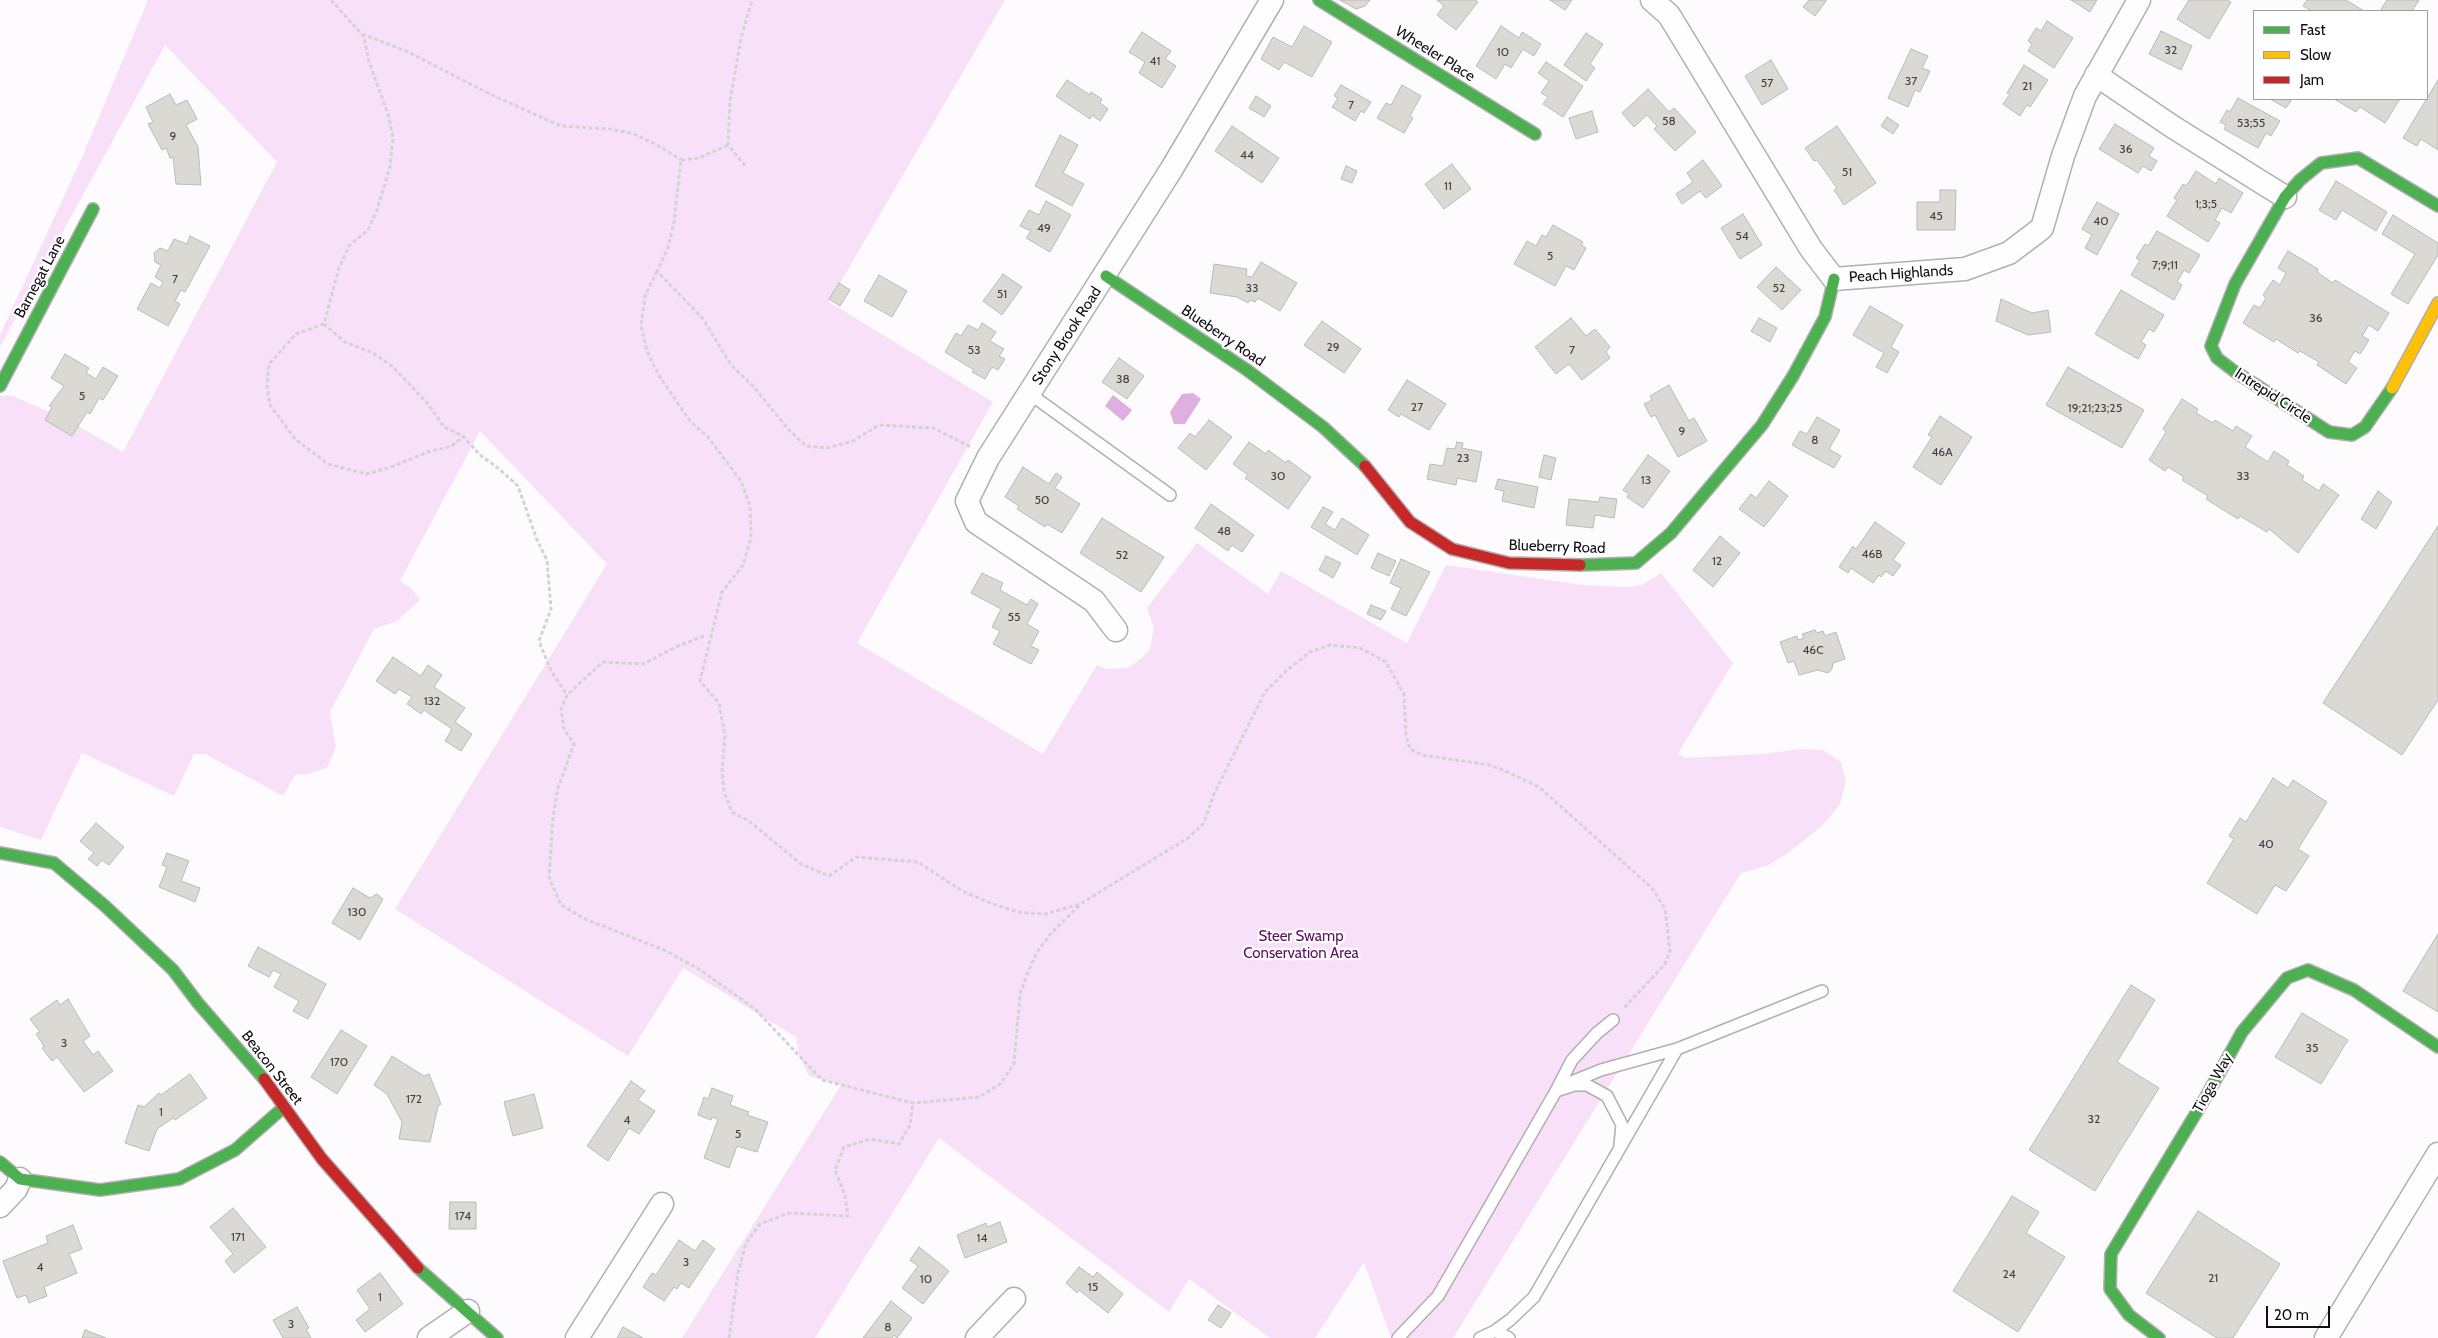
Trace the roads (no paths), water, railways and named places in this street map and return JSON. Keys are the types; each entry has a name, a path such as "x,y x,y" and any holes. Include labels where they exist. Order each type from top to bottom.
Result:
{"street":[{"name":"Stony Brook Road","path":"1116,630 1094,601 976,522 967,501 988,458 1106,276 1272,0"},
{"name":"Wheeler Place","path":"1319,0 1535,134"},
{"name":"Peach Highlands","path":"1652,0 1669,15 1811,249 1834,279 1965,269 2009,253 2042,228 2063,156 2085,96 2139,0"},
{"path":"2096,75 2173,127 2285,197"},
{"name":"Intrepid Circle","path":"2438,206 2358,158 2321,163 2300,180 2285,197 2235,284 2211,346 2217,358 2234,371 2329,432 2352,435 2364,427 2387,397 2438,303"},
{"name":"Barnegat Lane","path":"0,386 94,209"},
{"name":"Blueberry Road","path":"1106,276 1247,370 1323,427 1367,468 1410,522 1452,549 1510,563 1568,565 1636,563 1671,533 1762,425 1793,376 1825,317 1834,279"},
{"name":"Beacon Street","path":"0,853 54,863 105,906 173,970 198,1003 264,1078 322,1159 411,1260 497,1338"},
{"name":"Tioga Way","path":"2159,1338 2129,1315 2110,1289 2111,1254 2242,1032 2287,978 2308,970 2354,990 2438,1047"},
{"path":"0,1162 20,1178 100,1190 179,1179 235,1150 284,1107"},
{"path":"2326,1338 2438,1154"},
{"path":"0,1206 16,1189 20,1178"},
{"path":"577,1338 662,1204"},
{"path":"977,1338 1014,1299"},
{"path":"429,1338 468,1311"}],"lane":[{"path":"1030,394 1170,495"},
{"path":"1556,1091 1578,1078 1677,1049 1822,991"},
{"path":"1398,1338 1438,1296 1572,1060 1612,1020"},
{"path":"1480,1338 1496,1331 1534,1297 1677,1049"},
{"path":"1556,1091 1574,1085 1587,1084 1606,1096 1622,1125 1619,1152"},
{"path":"1496,1331 1509,1338"}],"park label":[{"name":"Steer Swamp Conservation Area","path":"1301,946"}]}
